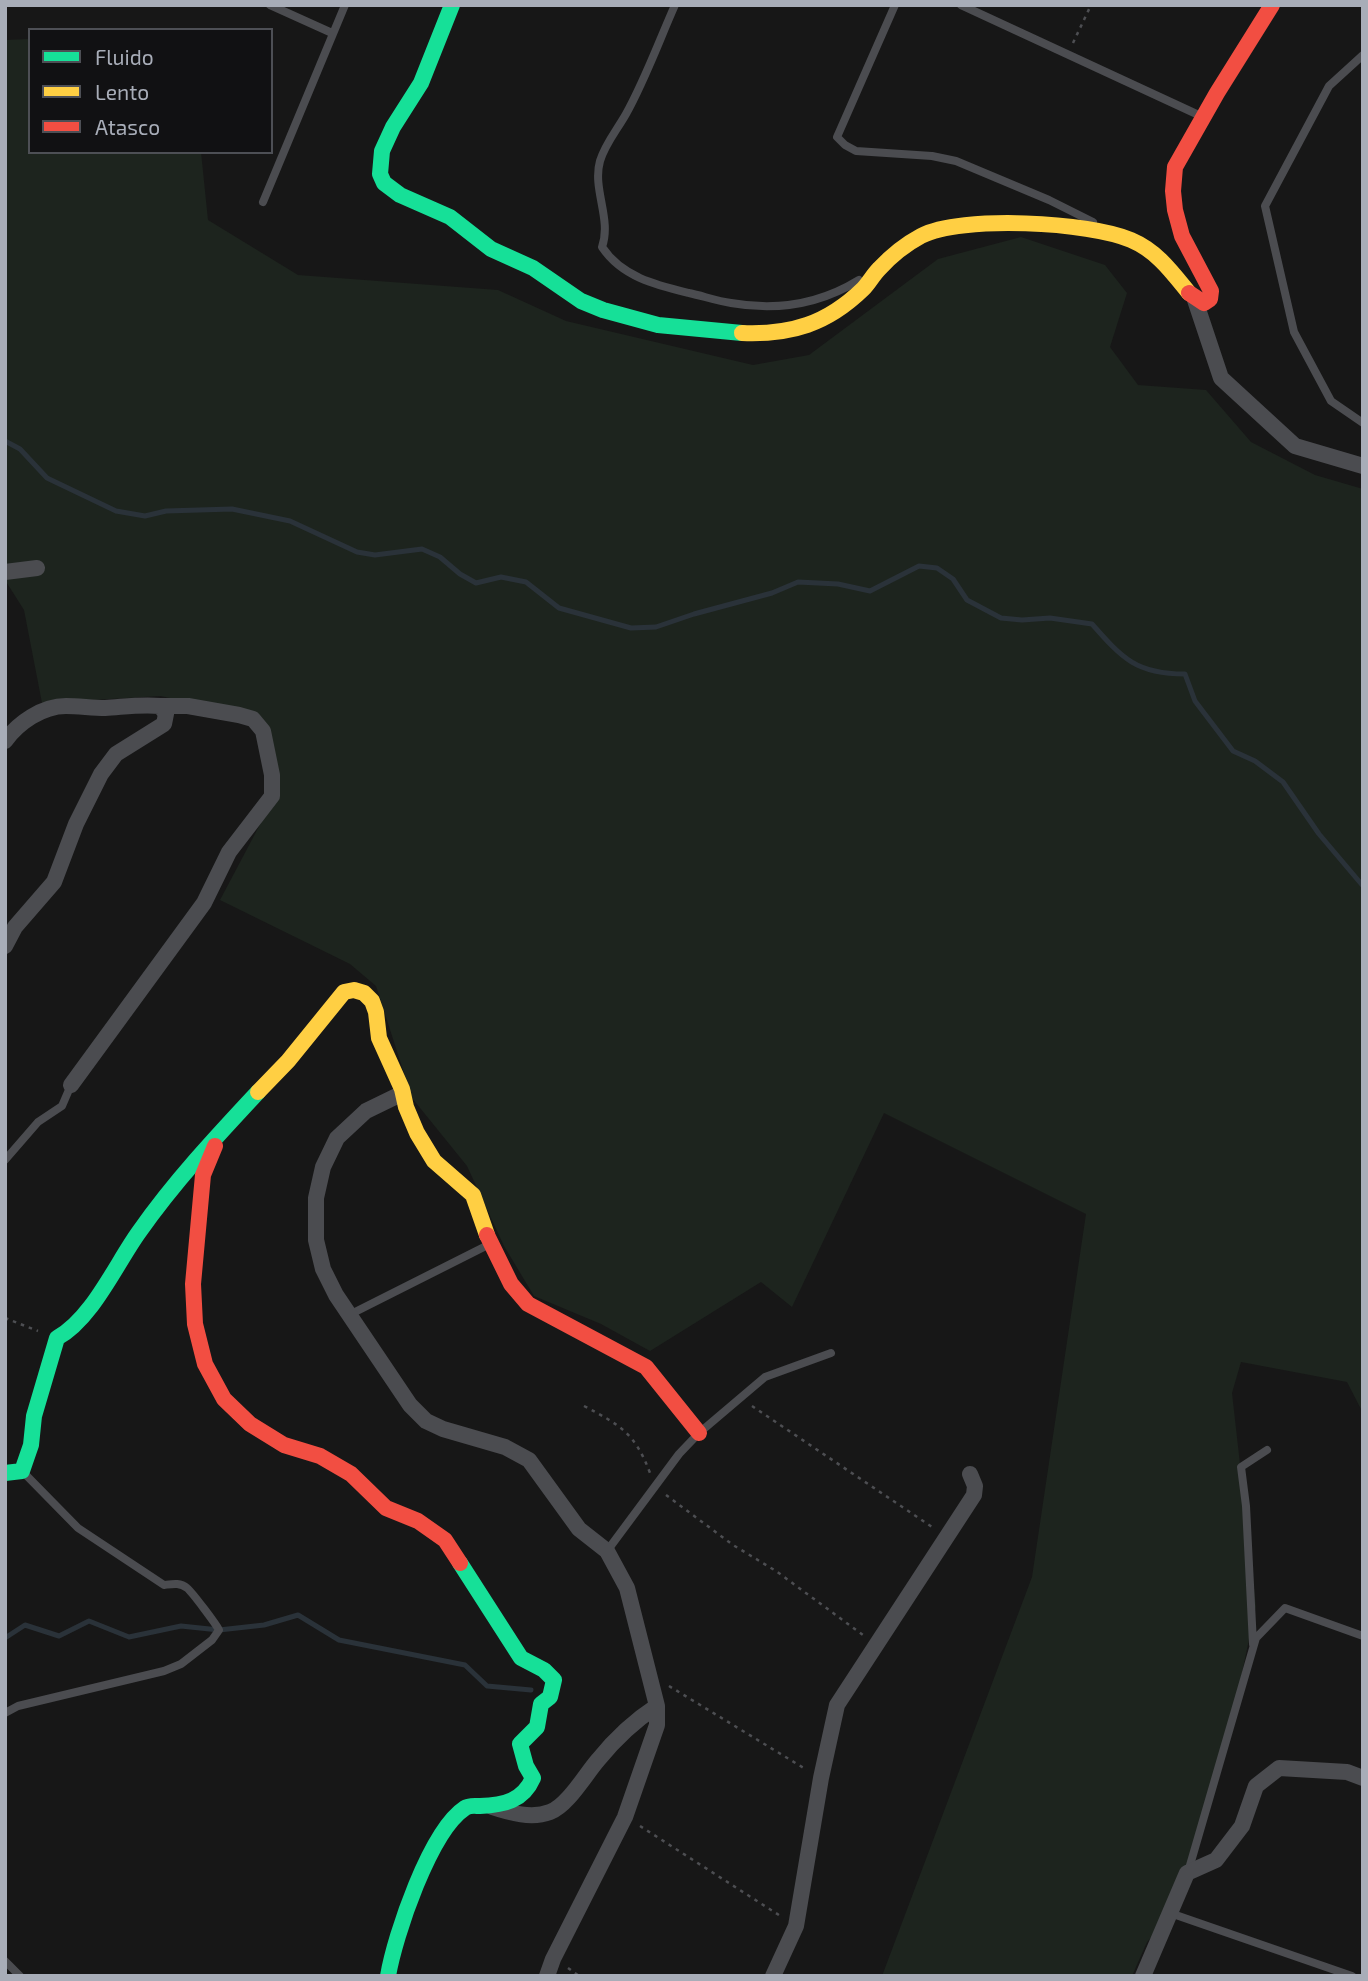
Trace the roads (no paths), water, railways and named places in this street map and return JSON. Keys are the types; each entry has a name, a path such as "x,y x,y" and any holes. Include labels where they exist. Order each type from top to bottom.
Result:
{"street":[{"path":"452,5 420,84 387,139 381,156 380,174 387,186 401,196 447,216 486,246 542,272 563,291 580,301 635,320 716,334 803,329 836,310 863,289 883,265 930,231 1013,224 1076,227 1134,240 1163,262 1195,300 1222,377 1295,446 1363,466"},
{"path":"1195,300 1204,303 1210,299 1211,291 1182,236 1173,191 1175,167 1272,5"},
{"path":"5,572 37,568"},
{"path":"5,946 15,927 54,882 76,824 101,774 116,754 164,724 166,714 160,706"},
{"path":"5,741 27,719 55,707 188,706 253,719 263,731 272,775 272,796 229,852 204,903 71,1085"},
{"path":"5,1472 22,1471 31,1445 34,1416 57,1338 70,1331 107,1283 138,1233 192,1163 288,1061 344,992 354,990 364,993 372,1001 379,1038 417,1132 435,1161 473,1195 481,1211 490,1243 511,1284 528,1304 646,1367 699,1433"},
{"path":"403,1093 366,1111 337,1138 323,1167 316,1198 316,1240 323,1269 335,1295 410,1405 426,1421 443,1429 505,1447 529,1460 579,1529 607,1551 628,1588 657,1706 657,1724 625,1817 547,1976"},
{"path":"220,1133 203,1175 193,1284 195,1324 205,1364 224,1399 250,1424 284,1445 320,1456 351,1474 386,1508 418,1521 444,1541 498,1619 521,1658 544,1670 554,1680 550,1697 541,1704 542,1720 531,1737 520,1744 526,1766 533,1778 530,1790 515,1800 489,1806 467,1806 450,1822 439,1837 410,1900 392,1951 388,1976"},
{"path":"773,1976 796,1926 821,1778 837,1705 974,1494 975,1486 970,1474"},
{"path":"489,1806 516,1815 550,1812 562,1804 630,1726 657,1706"},
{"path":"1143,1976 1168,1912 1187,1873 1216,1860 1242,1826 1256,1786 1279,1768 1347,1772 1363,1778"}],"lane":[{"path":"270,5 332,33"},
{"path":"263,202 345,5"},
{"path":"675,5 626,114 610,139 600,162 598,178 605,226 602,247 609,257 630,273 648,282 728,303 755,306 818,300 846,288 883,265"},
{"path":"895,5 837,137 845,145 856,151 932,156 956,161 1134,240"},
{"path":"961,5 1204,118"},
{"path":"1363,55 1329,86 1265,206 1294,332 1331,401 1363,423"},
{"path":"5,1160 38,1122 62,1106 71,1085"},
{"path":"349,1315 490,1243"},
{"path":"607,1551 679,1454 699,1433 765,1377 831,1353"},
{"path":"1253,1647 1246,1506 1241,1467 1267,1450"},
{"path":"5,1713 18,1706 133,1679 181,1664 212,1640 219,1630 215,1621 187,1588 177,1583 164,1585 107,1549 78,1528 22,1471"},
{"path":"1187,1873 1256,1638 1284,1608 1363,1636"},
{"path":"1168,1912 1352,1976"},
{"path":"5,1961 20,1976"}],"waterway":[{"path":"5,441 20,449 47,478 116,511 145,516 166,511 232,509 290,521 357,552 375,555 422,549 440,557 476,583 501,577 526,582 559,608 631,628 656,627 772,593 798,582 838,584 870,591 919,566 937,568 953,579 967,600 1001,618 1050,618 1092,624 1131,662 1154,671 1185,674 1195,701 1233,751 1255,761 1283,782 1319,834 1363,886"},
{"path":"5,1638 25,1625 59,1636 89,1621 129,1637 181,1626 219,1630 264,1625 298,1615 339,1640 465,1665 487,1686 531,1690"}]}
